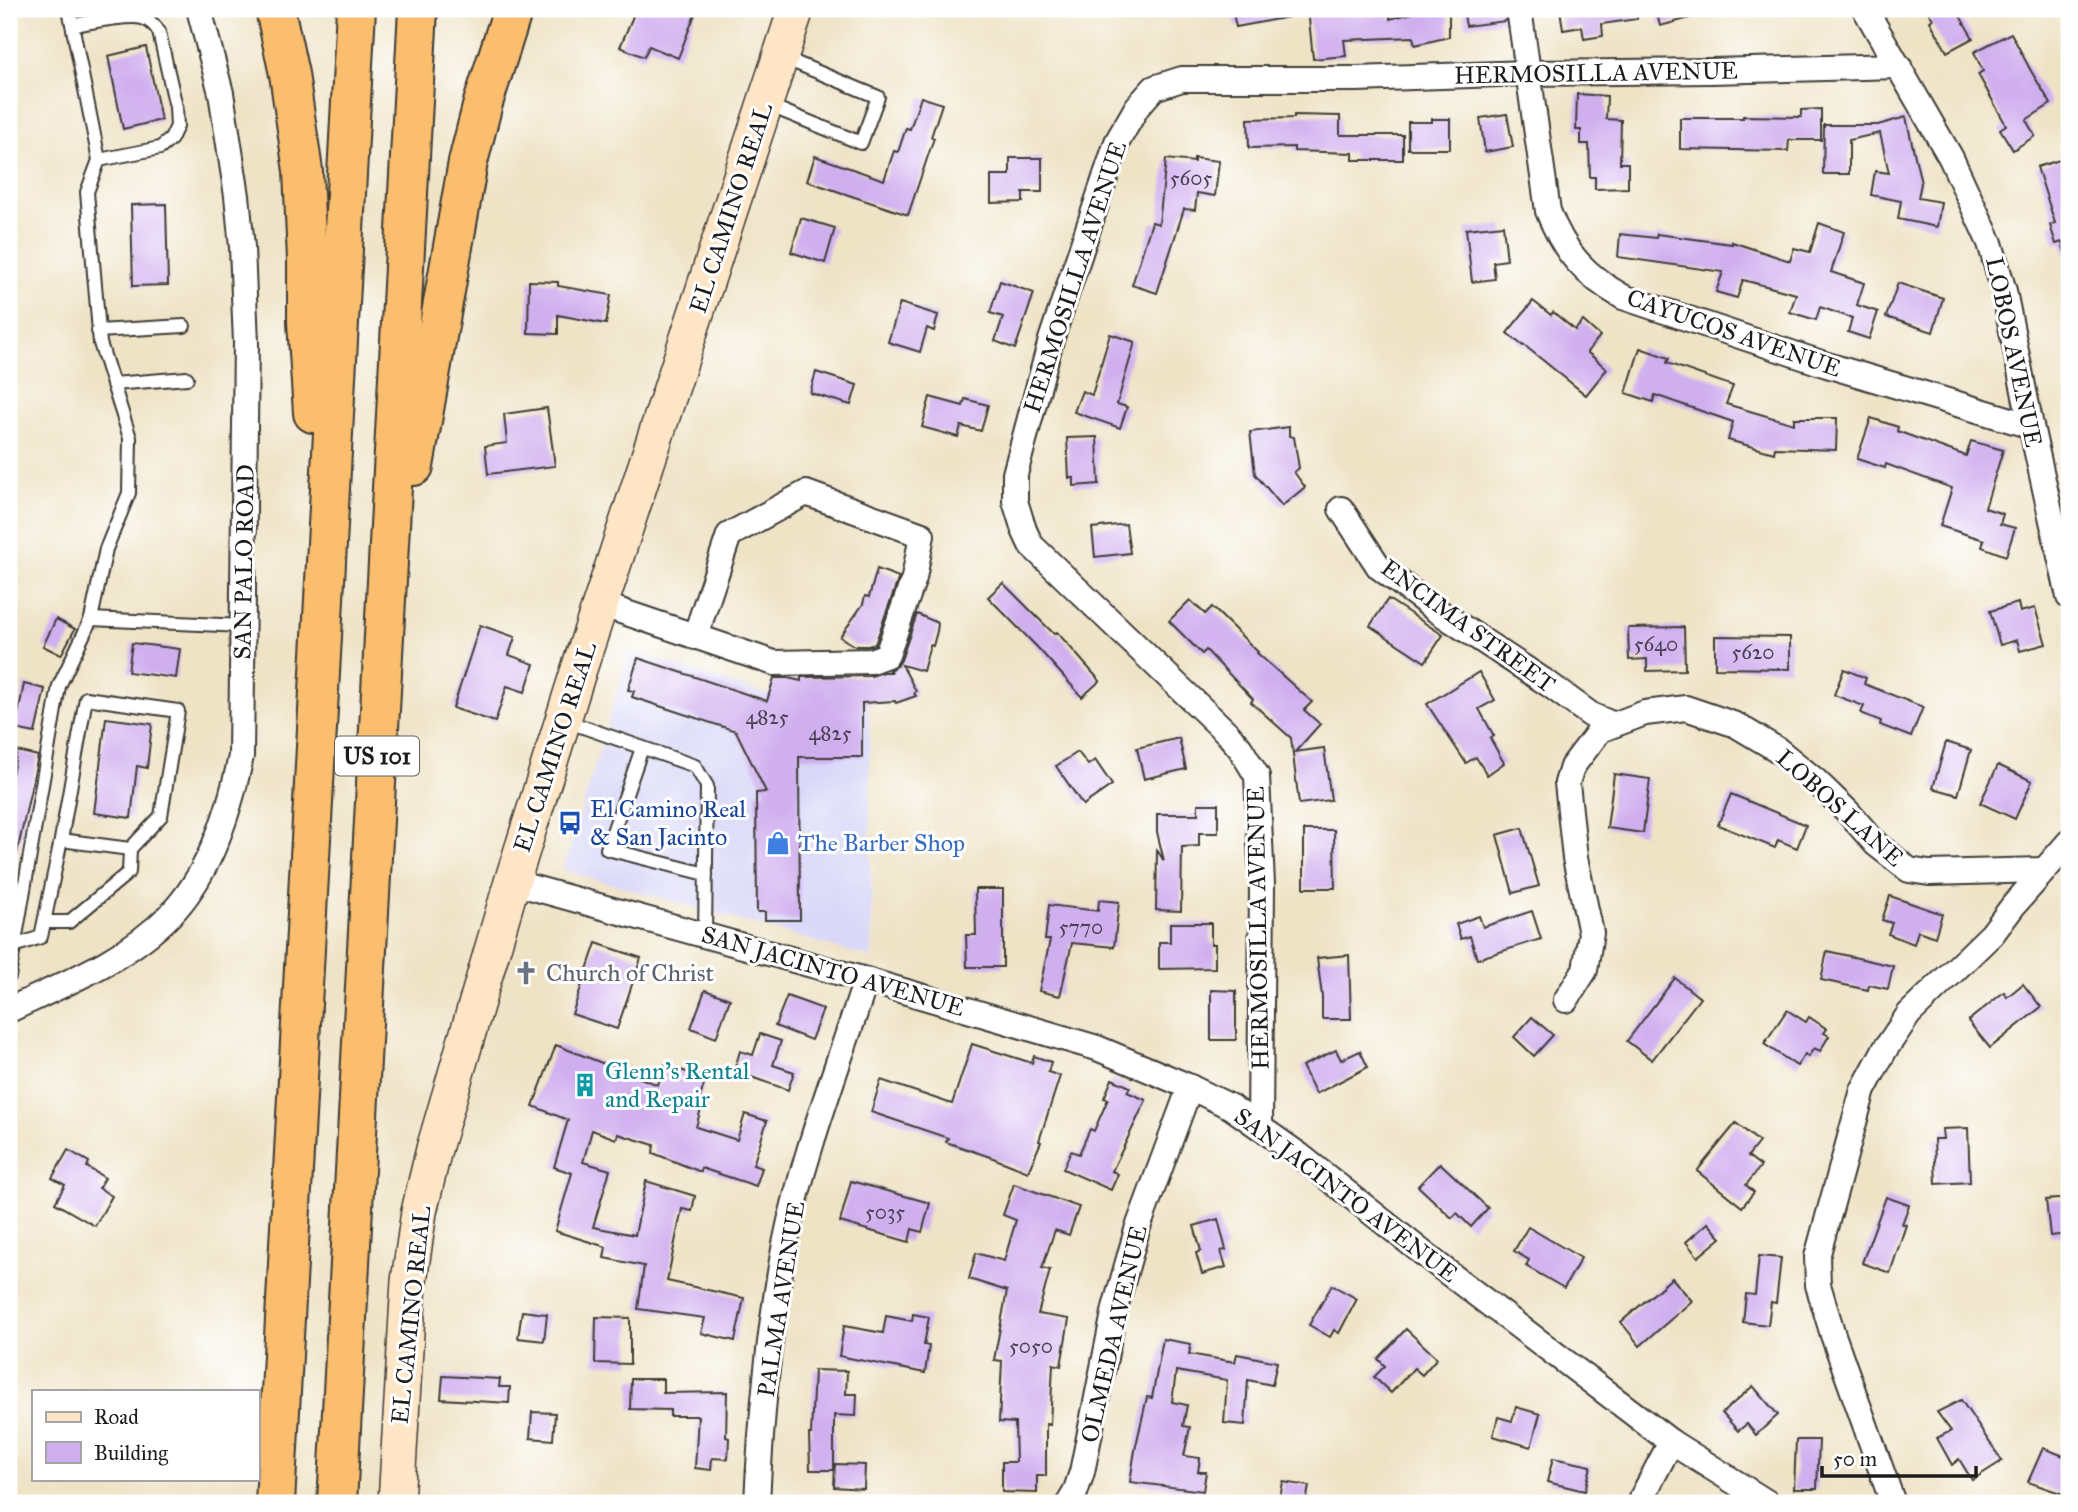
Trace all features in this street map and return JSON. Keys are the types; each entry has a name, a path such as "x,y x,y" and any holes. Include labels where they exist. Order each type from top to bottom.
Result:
{"highway":[{"path":"275,9 289,74 303,171 307,322 324,596"},
{"name":"US 101","path":"275,1503 356,9"},
{"name":"US 101","path":"337,1503 418,9"},
{"path":"384,637 468,162 483,103 513,9"}],"main road":[{"name":"EL CAMINO REAL","path":"396,1503 409,1281 419,1212 456,1070 600,604 796,9"}],"street":[{"name":"SAN PALO ROAD","path":"9,1010 86,975 169,917 183,901 211,852 228,809 241,756 247,343 242,247 221,93 199,9"},
{"name":"CAYUCOS AVENUE","path":"1519,9 1548,211 1569,253 1602,285 1623,297 1827,365 2031,426"},
{"name":"LOBOS AVENUE","path":"1865,9 1951,158 1990,243 2004,290 2069,597"},
{"name":"HERMOSILLA AVENUE","path":"1260,1126 1262,886 1257,776 1227,733 1031,545 1015,501 1015,474 1051,340 1117,142 1137,107 1154,88 1182,79 1356,79 1899,66"},
{"path":"600,604 695,637 774,663 871,661 887,655 914,578 922,535 806,493 729,535 695,637"},
{"name":"ENCIMA STREET","path":"1341,509 1379,567 1436,610 1591,715 1612,724"},
{"name":"LOBOS LANE","path":"1566,1000 1585,970 1591,933 1575,858 1567,783 1572,767 1600,730 1644,713 1686,708 1736,725 1778,750 1816,781 1877,844 1909,870 1928,873 2061,855"},
{"path":"1893,1503 1829,1323 1818,1285 1817,1257 1863,1090 1884,1051 1909,1014 1992,933 2012,906 2061,855"},
{"name":"SAN JACINTO AVENUE","path":"512,882 705,934 1097,1048 1231,1107 1260,1126 1671,1441 1768,1503"},
{"name":"PALMA AVENUE","path":"757,1503 759,1456 773,1323 786,1243 804,1168 866,980"},
{"name":"OLMEDA AVENUE","path":"1069,1503 1082,1472 1115,1308 1137,1230 1190,1087"},
{"path":"1639,1503 1671,1441"}],"lane":[{"path":"9,977 59,686 91,619 106,549 129,493 130,438 100,343 87,192 99,160 69,9"},
{"path":"73,25 131,17 142,18 156,26 176,107 177,127 171,139 160,148 99,160"},
{"path":"765,104 861,143 878,97 780,56"},
{"path":"99,331 184,326"},
{"path":"113,384 187,378"},
{"path":"91,619 243,626"},
{"path":"14,946 41,937 86,698 178,711 161,817 130,849 129,872 69,922 45,922"},
{"path":"563,720 695,766 708,786 705,934"},
{"path":"642,748 607,849 706,874"},
{"path":"61,840 130,849"}],"shaded area":[{"path":"630,651 792,703 869,704 872,958 563,870"}],"building":[{"path":"636,9 697,9 678,58 649,46 644,57 620,47"},
{"path":"1232,9 1288,9 1289,17 1236,27"},
{"path":"1308,9 1390,9 1390,19 1428,9 1449,9 1449,37 1415,45 1413,37 1344,40 1346,56 1313,59"},
{"path":"1463,9 1504,9 1506,21 1466,26"},
{"path":"1560,9 1637,9 1637,19 1602,24 1603,36 1584,39 1582,27 1563,30"},
{"path":"1656,9 1705,9 1705,14 1660,26"},
{"path":"1926,9 1956,9 1973,38 1947,52"},
{"path":"2011,33 2051,104 2026,120 2035,136 2013,150 2000,129 2006,125 1978,74 1983,71 1974,52"},
{"path":"146,47 161,120 123,129 108,56"},
{"path":"1577,94 1607,96 1606,119 1621,120 1620,163 1628,163 1628,188 1595,189 1595,177 1590,177 1589,144 1581,144 1581,130 1576,130"},
{"path":"921,97 942,104 931,137 934,138 908,215 807,181 815,156 884,180 894,151 898,152 906,128 910,129"},
{"path":"1821,109 1821,140 1789,140 1788,151 1680,149 1680,118 1801,117 1801,110"},
{"path":"1507,114 1513,147 1485,152 1480,118"},
{"path":"1294,115 1340,116 1340,135 1403,135 1403,160 1353,160 1353,153 1294,151 1294,147 1249,148 1248,119 1294,118"},
{"path":"1906,117 1921,183 1918,198 1941,202 1937,227 1898,219 1901,201 1871,195 1875,171 1889,173 1880,133 1849,140 1849,174 1823,174 1824,125 1878,125"},
{"path":"1432,119 1450,119 1450,149 1408,149 1408,122 1432,122"},
{"path":"2069,157 2069,255 2066,256 2062,242 2056,244 2050,225 2055,223 2037,167"},
{"path":"1010,158 1042,158 1042,192 1023,192 1023,202 991,203 991,175 1010,175"},
{"path":"1194,158 1219,161 1215,196 1197,193 1195,210 1184,209 1157,293 1132,285 1152,222 1159,224 1166,159 1194,162"},
{"path":"166,204 168,285 133,286 131,205"},
{"path":"801,218 835,228 825,263 791,252"},
{"path":"1819,223 1844,232 1831,272 1864,283 1857,305 1878,312 1869,339 1848,332 1852,318 1820,307 1816,320 1790,312 1796,294 1743,280 1737,298 1716,292 1723,272 1618,257 1620,234 1656,238 1657,234 1732,242 1790,261 1794,248 1810,252"},
{"path":"1503,225 1507,260 1493,262 1495,279 1472,282 1466,229"},
{"path":"529,281 558,282 558,286 611,295 606,324 558,315 558,334 528,333"},
{"path":"1000,281 1034,293 1015,349 995,341 1003,317 990,313"},
{"path":"1898,283 1943,298 1933,332 1886,317"},
{"path":"1533,301 1551,315 1553,312 1575,330 1583,321 1600,336 1587,352 1607,369 1586,395 1507,333"},
{"path":"900,303 938,315 934,331 927,328 920,352 888,342"},
{"path":"1110,334 1135,342 1117,404 1127,407 1120,428 1074,412 1082,391 1092,395"},
{"path":"1640,348 1669,358 1667,363 1733,386 1726,404 1794,424 1794,418 1837,418 1836,450 1775,448 1774,453 1728,440 1733,422 1655,395 1653,402 1626,393"},
{"path":"816,372 857,385 851,405 810,393"},
{"path":"930,397 963,406 965,399 988,405 981,431 961,426 958,437 922,427"},
{"path":"547,408 555,466 488,474 485,446 507,443 504,414"},
{"path":"1871,418 1898,427 1897,431 1966,456 1971,441 2003,450 1985,508 2003,514 2000,524 2015,528 2006,556 1982,547 1984,540 1940,526 1952,488 1886,464 1885,468 1857,459"},
{"path":"1289,427 1289,436 1294,437 1299,468 1294,472 1305,487 1282,506 1255,474 1250,432"},
{"path":"1097,437 1099,484 1074,486 1074,478 1069,478 1067,438"},
{"path":"1126,524 1130,553 1095,557 1092,528"},
{"path":"877,569 899,577 875,644 855,646 840,637 863,604 865,596 869,597"},
{"path":"1003,583 1054,634 1057,632 1100,681 1082,697 988,597"},
{"path":"1388,599 1443,635 1425,662 1370,626"},
{"path":"1190,600 1205,614 1212,607 1257,653 1312,702 1304,710 1320,724 1295,752 1324,748 1331,800 1299,804 1291,738 1251,702 1253,699 1206,650 1202,654 1169,621"},
{"path":"2018,603 2020,612 2035,608 2046,644 2020,651 2017,640 2000,645 1990,611"},
{"path":"917,614 938,623 923,671 902,665 916,696 896,703 862,703 862,757 799,757 800,920 765,920 765,912 757,912 756,793 766,792 736,731 632,697 634,691 628,690 638,658 767,701 774,678 801,681 801,677 871,676 892,672 889,670 901,660"},
{"path":"56,619 75,629 61,655 43,646"},
{"path":"480,625 515,637 509,655 534,664 525,692 507,686 495,722 453,708"},
{"path":"1684,627 1685,670 1647,671 1647,659 1629,660 1628,628"},
{"path":"1715,636 1790,637 1790,669 1715,668"},
{"path":"132,643 180,649 176,678 128,672"},
{"path":"1844,669 1866,678 1864,684 1923,707 1911,737 1880,725 1881,721 1861,713 1864,706 1834,695"},
{"path":"1479,672 1495,700 1479,709 1494,736 1490,738 1504,763 1487,775 1476,757 1466,763 1427,704"},
{"path":"24,684 45,689 35,733 15,729"},
{"path":"106,718 152,724 147,768 137,766 131,818 94,813"},
{"path":"1179,738 1186,769 1144,779 1137,748"},
{"path":"1946,742 1971,750 1958,795 1933,788"},
{"path":"17,751 38,756 16,858 9,857 9,789"},
{"path":"1078,752 1088,765 1095,760 1112,785 1083,805 1056,766"},
{"path":"1998,765 2032,781 2015,819 1980,803"},
{"path":"1614,774 1650,779 1643,833 1607,828"},
{"path":"1731,794 1806,825 1797,848 1778,840 1775,848 1718,825"},
{"path":"1198,804 1218,804 1218,833 1199,833 1199,846 1182,847 1181,911 1156,910 1157,850 1164,861 1157,832 1157,814 1198,814"},
{"path":"1522,828 1539,886 1513,893 1497,835"},
{"path":"1304,830 1334,830 1335,888 1304,888"},
{"path":"975,889 1003,889 1003,967 967,967 966,935 976,935"},
{"path":"1890,896 1942,914 1935,937 1918,931 1914,944 1888,934 1892,923 1882,920"},
{"path":"1099,900 1119,902 1114,947 1072,943 1060,996 1039,991 1050,940 1045,940 1049,905 1098,911"},
{"path":"1532,911 1541,939 1477,959 1470,936 1461,939 1456,924 1479,916 1483,927"},
{"path":"1170,923 1211,923 1211,944 1215,944 1215,968 1159,969 1159,942 1170,942"},
{"path":"596,943 641,958 617,1029 572,1014"},
{"path":"1827,951 1893,966 1888,989 1869,985 1868,990 1821,980"},
{"path":"1349,955 1351,1019 1322,1019 1317,958"},
{"path":"1675,978 1700,998 1652,1060 1627,1041"},
{"path":"2023,984 2041,1007 1990,1048 1968,1021 2004,992 2007,997"},
{"path":"705,990 730,999 716,1038 691,1028"},
{"path":"1211,990 1236,991 1236,1040 1211,1040"},
{"path":"787,996 823,1009 811,1040 775,1026"},
{"path":"1787,1010 1806,1022 1809,1017 1827,1029 1824,1033 1829,1036 1820,1051 1814,1048 1808,1057 1805,1054 1797,1066 1764,1044"},
{"path":"1532,1017 1553,1035 1534,1056 1514,1037"},
{"path":"760,1034 781,1041 773,1065 794,1072 788,1090 734,1071 740,1051 753,1055"},
{"path":"972,1044 1032,1063 1034,1056 1051,1062 1048,1072 1060,1076 1039,1141 1041,1142 1028,1172 946,1142 948,1138 871,1112 881,1080 952,1104"},
{"path":"556,1045 658,1085 664,1065 706,1078 698,1104 702,1105 696,1127 737,1140 745,1114 767,1121 753,1165 762,1168 756,1186 701,1168 701,1172 653,1153 654,1145 618,1134 616,1139 592,1130 583,1162 610,1170 593,1227 635,1235 646,1181 695,1196 692,1211 682,1209 667,1281 744,1298 735,1341 701,1333 705,1318 638,1309 644,1266 604,1258 606,1247 555,1231 572,1173 554,1167 568,1120 533,1106"},
{"path":"1336,1050 1341,1060 1360,1051 1368,1067 1316,1094 1302,1066"},
{"path":"1112,1079 1130,1087 1127,1092 1146,1100 1112,1171 1118,1174 1111,1190 1063,1169 1071,1151 1079,1154 1090,1129 1094,1131 1108,1099 1104,1098"},
{"path":"1736,1123 1759,1142 1748,1156 1761,1166 1746,1185 1754,1192 1742,1207 1697,1171"},
{"path":"1968,1128 1970,1182 1936,1184 1934,1139 1943,1139 1942,1129"},
{"path":"68,1150 89,1162 87,1167 105,1178 99,1188 112,1196 95,1226 55,1203 65,1185 52,1178"},
{"path":"1440,1163 1488,1208 1471,1227 1457,1213 1452,1218 1418,1186"},
{"path":"851,1181 930,1203 922,1232 912,1229 909,1242 840,1222"},
{"path":"1014,1184 1079,1207 1069,1235 1055,1230 1042,1268 1050,1270 1038,1314 1069,1319 1061,1366 1053,1364 1050,1425 1046,1424 1046,1476 1037,1476 1037,1493 1002,1492 1002,1462 1016,1462 1015,1423 999,1422 1002,1361 994,1360 1007,1291 969,1279 976,1253 1004,1261 1016,1220 1003,1215"},
{"path":"1886,1197 1909,1205 1902,1224 1906,1225 1890,1273 1862,1263"},
{"path":"2069,1198 2069,1234 2050,1236 2046,1200"},
{"path":"1218,1219 1226,1250 1221,1251 1226,1267 1202,1274 1196,1253 1201,1251 1194,1226"},
{"path":"1708,1223 1721,1238 1698,1257 1686,1242"},
{"path":"1528,1227 1581,1258 1564,1288 1526,1266 1529,1260 1514,1251"},
{"path":"1759,1256 1781,1258 1776,1303 1771,1302 1768,1325 1743,1322 1746,1294 1755,1295"},
{"path":"1672,1278 1692,1301 1640,1346 1621,1322"},
{"path":"1332,1285 1357,1299 1339,1333 1334,1330 1330,1337 1309,1325"},
{"path":"522,1311 547,1314 544,1341 518,1338"},
{"path":"913,1314 929,1317 924,1345 929,1346 925,1373 839,1356 844,1326 883,1333 886,1316 912,1321"},
{"path":"596,1317 630,1318 630,1364 595,1363"},
{"path":"1406,1329 1437,1358 1422,1375 1414,1368 1391,1393 1374,1377 1385,1366 1378,1359"},
{"path":"1163,1339 1191,1344 1189,1354 1235,1362 1237,1354 1277,1362 1272,1385 1248,1380 1245,1425 1224,1423 1227,1380 1176,1371 1172,1402 1187,1405 1183,1426 1190,1427 1184,1456 1200,1458 1198,1472 1206,1472 1203,1491 1130,1482 1147,1397 1152,1398"},
{"path":"814,1370 847,1371 846,1394 857,1394 856,1416 834,1415 834,1470 810,1470 809,1434"},
{"path":"443,1376 500,1379 499,1387 510,1387 509,1403 441,1399"},
{"path":"631,1379 663,1379 663,1393 727,1392 728,1459 712,1458 711,1470 695,1468 698,1416 670,1416 670,1410 630,1409"},
{"path":"1753,1386 1778,1415 1756,1435 1747,1424 1738,1431 1722,1413"},
{"path":"1961,1400 2002,1461 1972,1480 1959,1459 1952,1465 1937,1438 1951,1431 1937,1412"},
{"path":"1516,1407 1540,1414 1531,1447 1493,1436 1498,1417 1512,1421"},
{"path":"532,1412 555,1413 553,1440 530,1438"},
{"path":"1796,1440 1819,1440 1817,1489 1794,1489"},
{"path":"2043,1448 2069,1458 2069,1496 2028,1482"},
{"path":"1553,1458 1591,1466 1585,1491 1547,1482"},
{"path":"835,1464 865,1465 864,1489 834,1487"},
{"path":"1283,1482 1309,1486 1306,1503 1279,1503"}],"place":[{"name":"El Camino Real & San Jacinto","path":"570,823"},
{"name":"The Barber Shop","path":"778,843"},
{"name":"Church of Christ","path":"526,973"},
{"name":"Glenn's Rental and Repair","path":"585,1085"}]}
